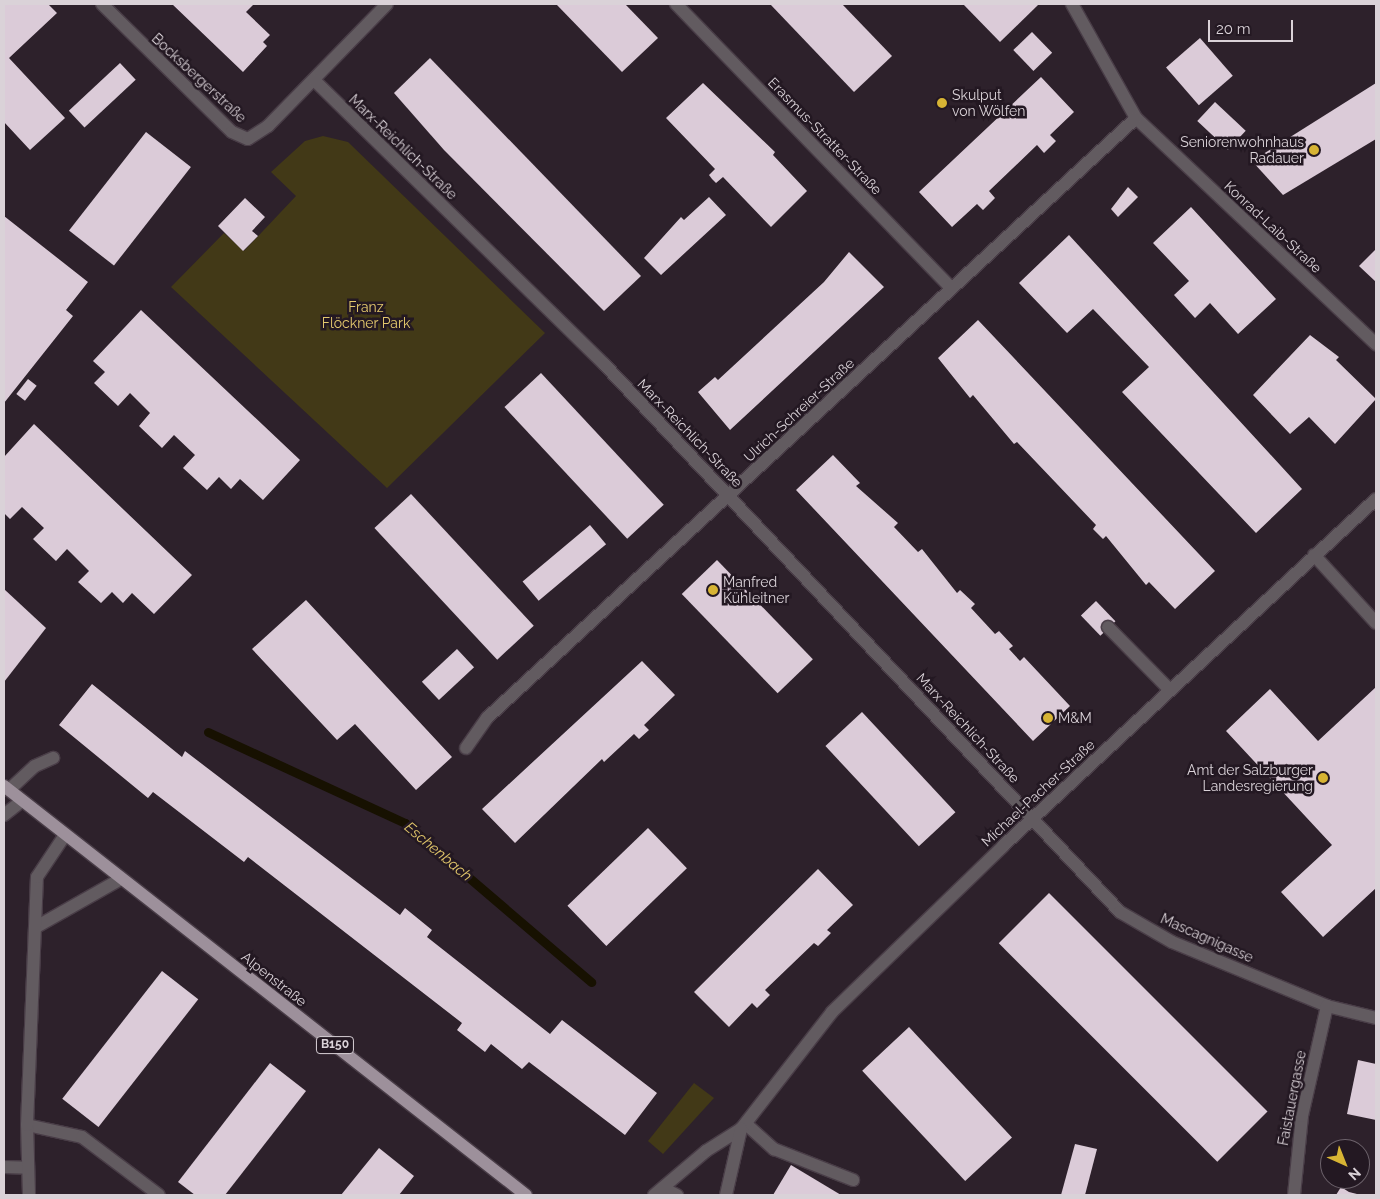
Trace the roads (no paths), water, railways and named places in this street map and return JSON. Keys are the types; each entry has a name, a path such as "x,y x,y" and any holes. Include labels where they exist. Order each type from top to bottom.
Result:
{"main road":[{"name":"Alpenstraße","path":"6,788 526,1195"}],"street":[{"name":"Bocksbergerstraße","path":"102,4 232,132 248,139 268,126 387,4"},
{"name":"Erasmus-Stratter-Straße","path":"676,4 951,288"},
{"name":"Konrad-Laib-Straße","path":"1072,4 1136,118 1376,344"},
{"name":"Marx-Reichlich-Straße","path":"314,80 604,364 1033,818"},
{"name":"Ulrich-Schreier-Straße","path":"466,748 487,718 1136,118"},
{"name":"Michael-Pacher-Straße","path":"659,1192 706,1150 743,1127 832,1012 1033,818 1376,499"},
{"path":"1314,555 1376,623"},
{"path":"1108,627 1170,690"},
{"path":"6,788 35,766 53,758"},
{"path":"4,815 22,801"},
{"name":"Mascagnigasse","path":"1033,818 1120,912 1172,942 1327,1006 1376,1018"},
{"path":"28,1195 27,1125 37,877 65,835"},
{"path":"36,927 121,879"},
{"name":"Faistauergasse","path":"1294,1195 1302,1116 1327,1006"},
{"path":"27,1125 82,1137 159,1195"},
{"name":"Michael-Pacher-Straße","path":"726,1195 743,1127"},
{"path":"743,1127 774,1149 853,1180"},
{"path":"4,1167 28,1168"},
{"name":"Michael-Pacher-Straße","path":"659,1192 677,1195"}],"waterway":[{"name":"Eschenbach","path":"208,732 405,823 591,982"}],"place":[{"name":"Skulput von Wölfen","path":"942,103"},
{"name":"Seniorenwohnhaus Radauer","path":"1314,150"},
{"name":"Manfred Kühleitner","path":"713,590"},
{"name":"M&M","path":"1048,718"},
{"name":"Amt der Salzburger Landesregierung","path":"1323,778"}],"park label":[{"name":"Franz Flöckner Park","path":"366,316"}]}
